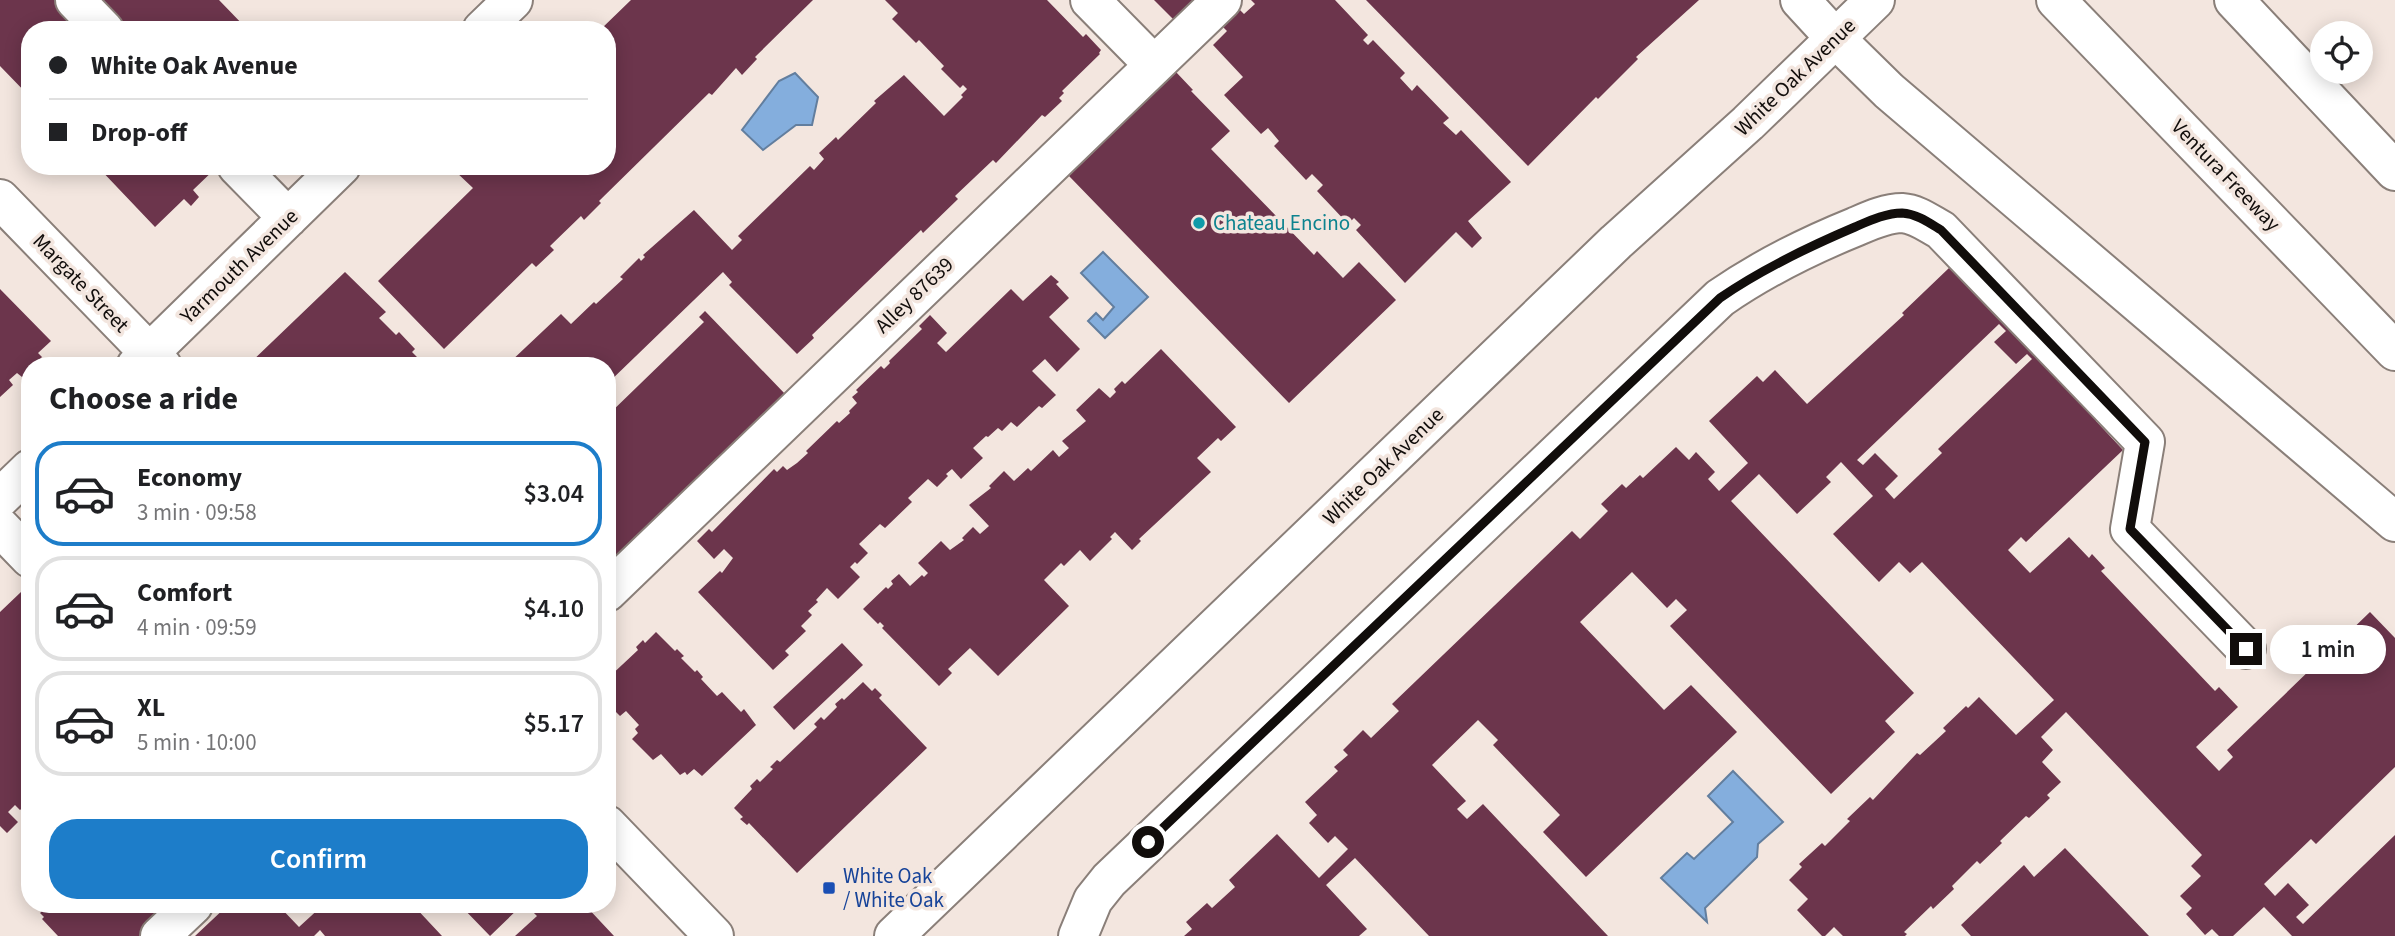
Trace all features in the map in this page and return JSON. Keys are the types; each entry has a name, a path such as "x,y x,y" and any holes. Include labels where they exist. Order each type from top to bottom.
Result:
{"main road":[{"path":"75,0 95,21"},
{"path":"491,21 513,0"},
{"path":"1090,0 1153,64"},
{"name":"Alley 87639","path":"616,583 1222,0"},
{"path":"1800,0 1899,100 2395,522"},
{"name":"White Oak Avenue","path":"894,936 1616,242 1748,123 1875,0"},
{"name":"Ventura Freeway","path":"2056,0 2395,351"},
{"path":"2234,0 2395,171"},
{"path":"246,175 288,218"},
{"name":"Yarmouth Avenue","path":"153,357 332,175"},
{"name":"Margate Street","path":"0,199 145,357"},
{"path":"1078,936 1093,900 1109,880 1720,298 1747,280 1822,240 1898,213 1914,214 1941,230 2145,442 2130,529 2246,649"},
{"path":"0,498 21,478"},
{"path":"0,527 21,549"},
{"path":"616,834 714,936"},
{"path":"160,936 184,913"}],"water":[{"path":"795,73 818,97 812,125 796,125 763,150 742,130 779,81"},
{"path":"1103,252 1148,297 1105,338 1088,321 1096,313 1103,320 1114,307 1081,273"},
{"path":"1733,771 1783,822 1758,844 1757,857 1705,908 1707,922 1661,878 1687,853 1694,859 1733,822 1708,796"}],"building":[{"path":"0,0 58,0 78,21 21,21 21,88 0,66"},
{"path":"99,0 219,0 239,21 119,21"},
{"path":"631,0 813,0 755,57 757,59 742,75 736,68 712,95 709,93 599,201 601,203 584,220 581,216 550,246 554,250 536,267 532,263 444,349 378,281 473,188 459,175 616,175 616,21 609,21"},
{"path":"885,0 1047,0 1083,37 1086,34 1101,50 1062,91 1064,93 1059,98 1062,101 1045,117 1042,115 996,163 993,160 955,196 958,199 923,233 921,230 812,335 814,338 797,354 729,285 732,282 723,272 616,375 616,357 516,357 561,314 571,324 594,302 596,304 623,279 620,277 639,258 641,261 645,257 643,255 694,210 732,250 742,240 738,236 810,166 814,170 824,159 819,153 836,137 838,140 876,103 874,101 904,75 944,116 963,97 961,95 967,89 963,85 960,88 941,69 944,66 919,40 916,43 892,19 898,13"},
{"path":"1154,0 1193,0 1173,19"},
{"path":"1251,0 1335,0 1368,35 1363,40 1368,45 1373,40 1405,73 1400,78 1412,91 1417,85 1449,118 1443,123 1456,135 1461,130 1511,182 1468,221 1482,238 1472,248 1456,232 1405,283 1356,230 1361,225 1354,218 1348,224 1317,191 1323,185 1312,174 1306,180 1274,146 1279,141 1268,128 1261,134 1224,95 1243,77 1213,45 1227,31 1222,26 1239,9 1244,14 1255,4"},
{"path":"1366,0 1699,0 1636,57 1638,59 1528,166"},
{"name":"Chateau Encino","path":"1176,72 1230,131 1211,149 1314,255 1317,251 1343,278 1359,262 1396,300 1289,403 1069,176"},
{"path":"106,175 209,175 193,190 199,197 191,206 184,199 155,227"},
{"path":"1949,268 1953,272 1957,268 2100,417 2096,421 2123,450 2026,542 2021,537 2008,550 2030,573 2069,537 2089,558 2092,554 2105,568 2101,571 2215,691 2219,687 2238,707 2196,747 2219,771 2233,757 2227,750 2370,612 2395,638 2395,767 2316,844 2311,839 2264,884 2275,896 2288,883 2309,905 2296,917 2303,924 2395,835 2395,936 2292,936 2264,907 2233,936 2219,936 2212,929 2205,935 2186,914 2192,908 2180,896 2201,876 2191,866 2202,855 2066,712 2041,737 2053,750 2042,762 2061,782 2047,795 2050,798 2029,818 2026,816 1980,864 1977,861 1952,886 1954,889 1933,909 1931,906 1904,932 1907,934 1905,936 1843,936 1834,927 1822,936 1797,910 1808,899 1789,880 1802,867 1799,864 1822,843 1825,846 1850,821 1847,819 1870,797 1873,800 1917,753 1920,755 1946,731 1943,728 1979,697 2016,735 2054,700 1922,562 1910,573 1899,562 1879,582 1833,534 1873,496 1841,462 1826,477 1831,482 1797,514 1759,474 1731,501 1914,693 1885,721 1895,732 1831,794 1670,626 1687,610 1676,599 1667,608 1632,572 1580,622 1664,710 1691,685 1737,732 1586,877 1543,832 1560,815 1493,745 1498,740 1478,720 1432,765 1466,801 1457,809 1467,819 1483,804 1608,936 1429,936 1355,858 1326,885 1367,929 1359,936 1184,936 1192,929 1186,922 1207,903 1212,908 1235,887 1229,880 1277,834 1319,878 1348,849 1335,836 1328,843 1309,823 1317,815 1305,802 1338,771 1334,767 1348,755 1343,750 1363,730 1371,738 1399,711 1392,704 1572,531 1580,539 1608,511 1601,504 1622,484 1626,488 1640,475 1643,478 1676,447 1689,460 1696,452 1715,472 1708,479 1719,491 1748,463 1709,421 1757,376 1763,382 1775,370 1807,404 1904,315 1902,313","holes":["1999,324 2006,331 1994,342 2016,364 2027,354 2032,359 1938,449 1942,453 1894,499 1885,489 1898,476 1875,453 1863,465 1857,460"]},
{"path":"345,272 386,312 379,318 396,335 399,332 415,349 412,352 417,357 256,357"},
{"path":"1051,275 1069,298 1049,317 1080,349 1057,372 1045,359 1032,371 1056,395 1042,408 1039,406 1017,427 1011,422 1002,431 998,428 986,436 973,448 983,458 961,479 952,469 937,487 928,479 908,498 912,502 885,528 880,524 859,544 868,553 850,567 860,577 838,599 827,588 808,611 812,615 801,626 806,631 785,651 789,655 773,670 698,592 720,571 722,573 733,558 724,549 714,559 697,541 709,529 712,532 774,469 777,472 783,466 787,470 797,463 837,421 839,423 850,413 857,403 852,397 858,392 856,390 881,366 884,369 890,363 922,329 919,326 930,315 947,333 937,343 946,352 1011,289 1023,301"},
{"path":"0,289 51,341 38,353 42,357 21,357 21,376 17,373 9,380 13,385 0,397"},
{"path":"705,311 786,395 616,558 616,407 704,322 699,317"},
{"path":"1161,349 1236,427 1221,441 1218,438 1197,458 1211,472 1139,539 1141,541 1132,550 1115,532 1110,537 1112,539 1090,561 1080,550 1064,566 1061,563 1044,580 1069,606 998,676 970,648 948,669 952,673 939,686 882,628 884,626 880,622 878,624 863,609 886,587 888,589 893,584 891,581 899,574 910,586 922,575 924,577 928,573 918,563 941,541 950,550 964,540 962,538 973,527 980,534 989,526 969,505 991,488 989,486 1004,471 1014,481 1028,468 1031,471 1053,450 1059,457 1069,448 1062,441 1086,421 1076,410 1099,388 1110,398 1122,381 1125,384"},
{"path":"21,592 21,809 15,805 8,812 18,822 7,833 0,826 0,612"},
{"path":"656,632 684,656 681,658 695,672 697,670 703,677 701,679 717,696 722,692 741,712 744,709 756,725 702,776 694,769 687,775 685,772 680,775 661,754 653,760 632,739 638,733 635,729 639,725 626,711 620,716 616,712 616,671 638,650 636,647 643,640 645,643"},
{"path":"842,643 863,665 794,730 773,707"},
{"path":"863,682 872,691 875,688 882,695 879,698 927,748 797,873 749,823 747,825 740,819 743,817 734,808 752,789 750,786 757,779 760,782 773,769 770,767 777,760 780,762 817,727 814,724 821,717 824,720 837,707 835,704 842,698 844,700"},
{"path":"2065,848 2149,936 1971,936 1961,925 2024,865 2034,877"},
{"path":"40,913 158,913 164,919 146,936 58,936 42,919 44,917"},
{"path":"219,913 286,913 299,927 314,913 420,913 442,936 325,936 320,930 314,936 195,936"},
{"path":"468,913 514,913 490,936"},
{"path":"534,913 592,913 614,936 515,936 537,916"}],"place":[{"name":"Chateau Encino","path":"1199,223"},
{"name":"White Oak / White Oak","path":"829,888"}],"route":[{"path":"1148,842 1720,298 1747,280 1822,240 1898,213 1914,214 1941,230 2145,442 2130,529 2246,649"}]}
